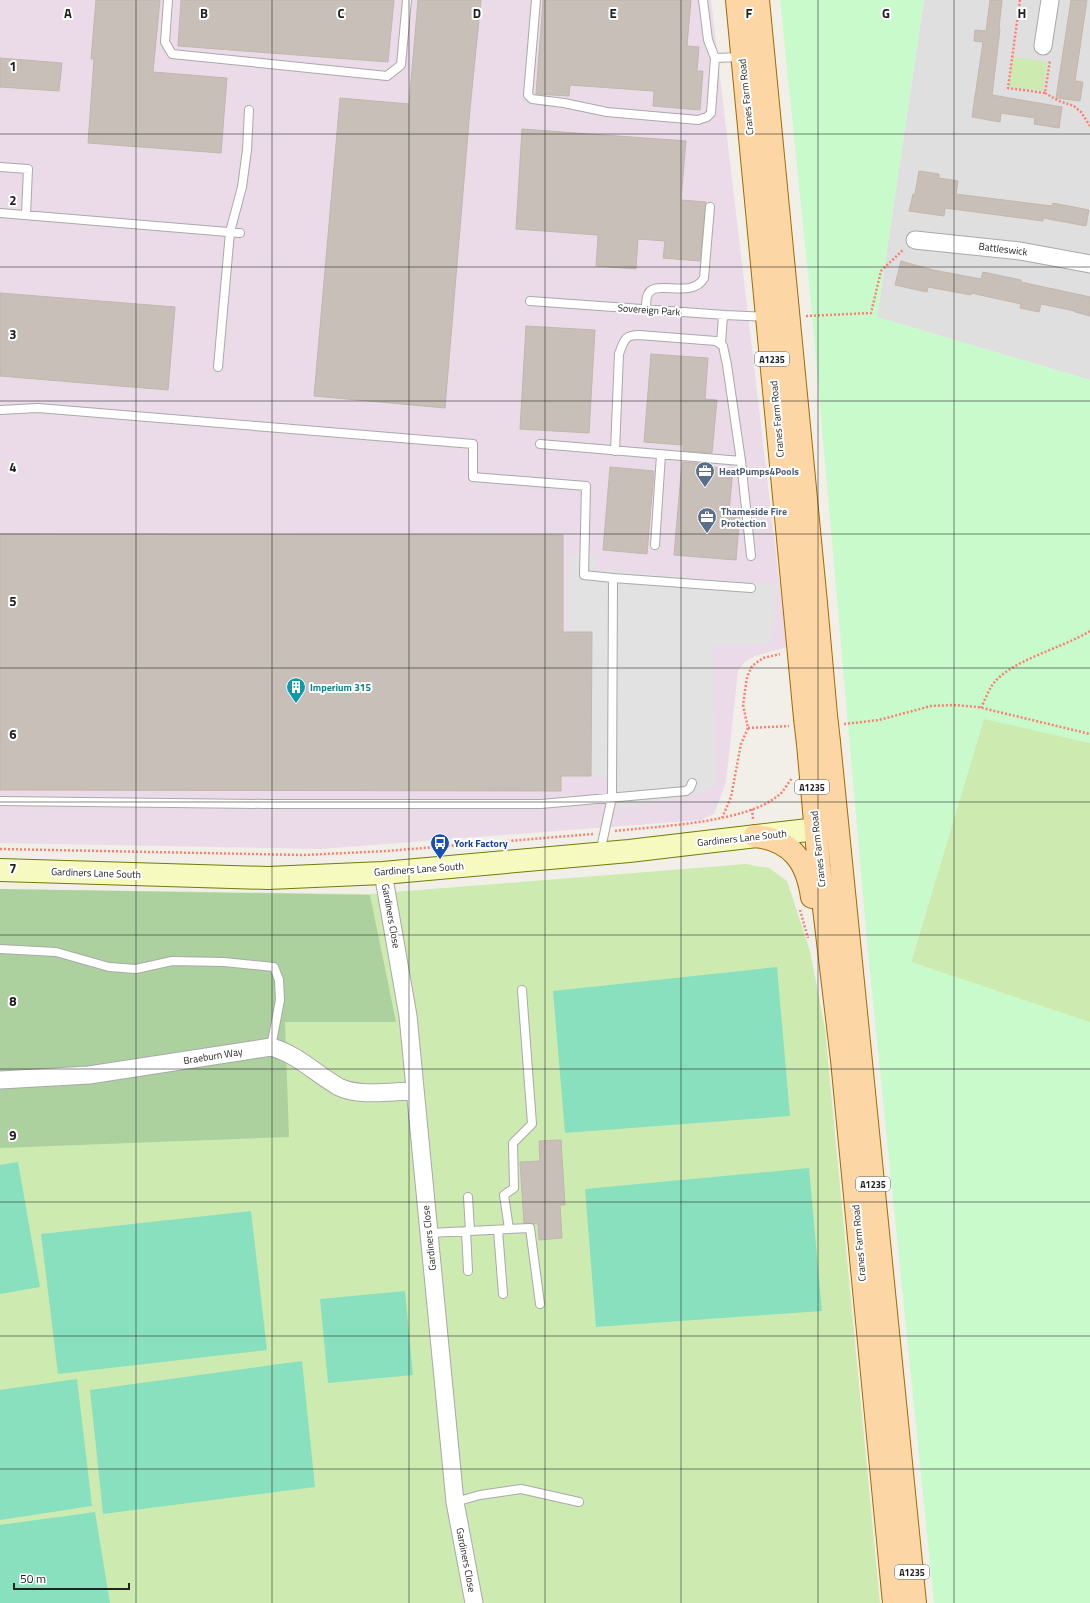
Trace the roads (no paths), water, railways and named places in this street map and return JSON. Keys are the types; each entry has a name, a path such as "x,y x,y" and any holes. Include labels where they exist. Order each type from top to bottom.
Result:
{"main road":[{"name":"Cranes Farm Road","path":"737,0 742,57 778,317"},
{"name":"Cranes Farm Road","path":"758,0 778,317 817,728 816,829 836,1001 894,1603"},
{"name":"Cranes Farm Road","path":"817,728 837,827 915,1603"},
{"name":"A1235","path":"755,836 778,840 787,847 805,869 810,883 817,924 836,1001"}],"street":[{"path":"1043,46 1050,0"},
{"name":"Battleswick","path":"912,243 1020,251 1090,264"},
{"name":"Gardiners Lane South","path":"0,870 268,878 383,873 600,853 837,827"},
{"name":"Gardiners Close","path":"383,873 408,1016 455,1502 474,1603"},
{"path":"271,1047 282,1050 340,1088 359,1093 415,1091"},
{"name":"Braeburn Way","path":"0,1080 89,1075 271,1047"}],"lane":[{"path":"168,0 165,42 172,54 387,76 401,65 407,0"},
{"path":"536,0 528,95 532,99 564,102 607,112 698,120 711,113 715,58 708,40 703,0"},
{"path":"715,58 742,57"},
{"path":"218,367 230,232 242,187 247,150 249,110"},
{"path":"0,167 28,169 26,215"},
{"path":"646,310 647,297 649,292 654,289 694,288 700,284 704,278 710,207"},
{"path":"0,213 240,233"},
{"name":"Sovereign Park","path":"530,301 723,315 778,317"},
{"path":"721,344 723,315"},
{"path":"615,451 619,354 625,339 630,335 639,335 716,341 721,344 724,348 727,365 741,461 751,556"},
{"path":"0,410 38,408 473,444 473,477 586,486 584,575 751,588"},
{"path":"540,444 741,461"},
{"path":"655,545 661,455"},
{"path":"600,853 612,797 613,578"},
{"path":"0,801 266,804 541,804 686,791 690,788 692,783"},
{"path":"0,949 56,952 109,967 136,969 172,961 224,962 274,967 279,980 280,1000 271,1047"},
{"path":"508,1229 504,1195 514,1188 513,1143 532,1124 522,990"},
{"path":"468,1197 468,1272"},
{"path":"429,1232 530,1228 540,1304"},
{"path":"498,1230 504,1294"},
{"path":"455,1502 480,1495 521,1489 579,1502"}],"place":[{"name":"HeatPumps4Pools","path":"705,488"},
{"name":"Thameside Fire Protection","path":"707,534"},
{"name":"Imperium 315","path":"296,704"},
{"name":"York Factory","path":"440,860"}]}
